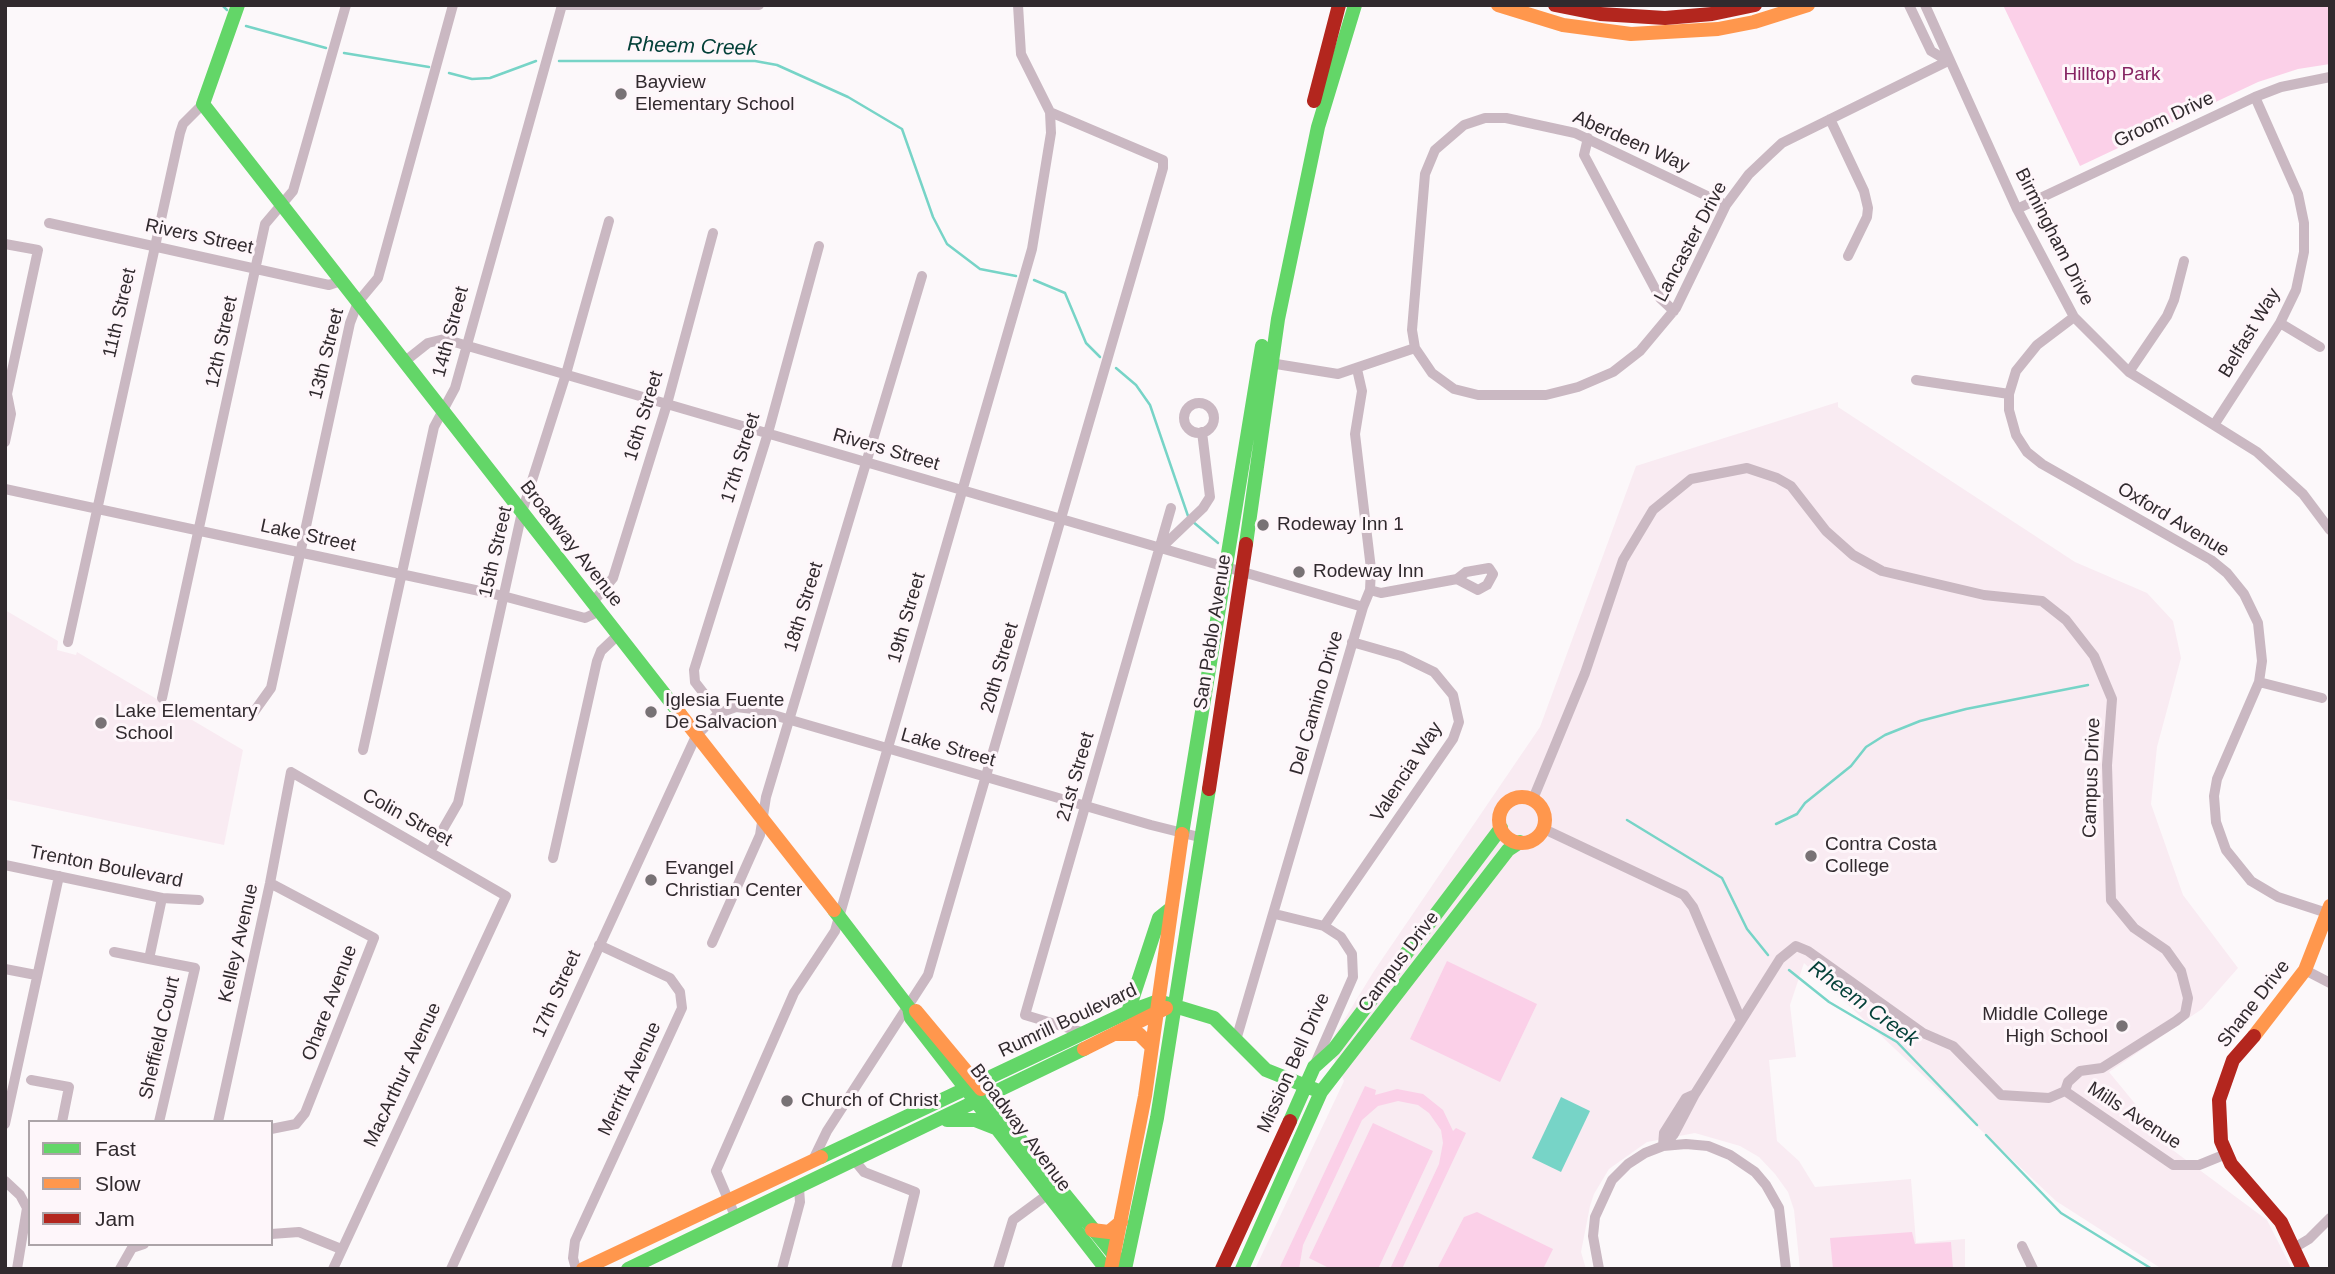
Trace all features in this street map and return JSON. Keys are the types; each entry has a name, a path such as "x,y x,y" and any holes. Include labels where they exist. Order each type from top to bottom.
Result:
{"main road":[{"name":"11th Street","path":"204,104 238,5"},
{"name":"San Pablo Avenue","path":"1125,1269 1128,1224 1169,910 1224,567 1263,344 1308,125 1339,5"},
{"name":"San Pablo Avenue","path":"1110,1265 1128,1224 1157,1118 1242,572 1270,363 1318,127 1355,5"},
{"path":"1498,5 1563,25 1631,34 1717,29 1754,22 1808,5"},
{"path":"1555,5 1600,14 1665,18 1713,14 1755,5"},
{"name":"Broadway Avenue","path":"204,104 838,916 909,1008 911,1018 973,1086"},
{"path":"1519,797 1533,799 1545,814 1544,829 1535,839 1520,842 1511,839 1501,828 1500,814 1507,802 1519,797"},
{"name":"Campus Drive","path":"1314,1067 1335,1049 1501,828"},
{"name":"Campus Drive","path":"1321,1093 1508,850 1520,842"},
{"path":"1128,1012 1159,918 1169,910"},
{"name":"Shane Drive","path":"2304,1269 2281,1222 2243,1181 2226,1154 2218,1121 2219,1100 2227,1072 2240,1051 2276,1011 2305,970 2329,910"},
{"path":"1174,1004 1214,1018 1266,1070 1321,1093"},
{"name":"Rumrill Boulevard","path":"583,1269 1128,1012 1174,1004"},
{"name":"Rumrill Boulevard","path":"628,1269 1116,1034 1158,1006"},
{"name":"Broadway Avenue","path":"909,1008 916,1010 964,1067 999,1130 1052,1191 1092,1230 1110,1265"},
{"path":"1116,1034 1139,1034 1152,1048"},
{"path":"964,1067 984,1072 1009,1069"},
{"name":"Mission Bell Drive","path":"1223,1269 1314,1067"},
{"name":"Mission Bell Drive","path":"1242,1269 1321,1093"},
{"name":"Broadway Avenue","path":"982,1100 1110,1265"},
{"path":"937,1121 975,1120 999,1130"},
{"path":"799,1188 800,1177 824,1164 829,1152"},
{"path":"1092,1230 1109,1232 1128,1224 1139,1269"},
{"path":"1110,1265 1125,1269"}],"street":[{"name":"12th Street","path":"162,698 265,223 283,206 293,191 346,5"},
{"name":"13th Street","path":"251,716 271,688 350,323 358,302 378,278 453,5"},
{"path":"562,5 759,5"},
{"name":"14th Street","path":"363,750 434,427 455,388 562,5"},
{"name":"19th Street","path":"736,1218 718,1180 718,1162 794,993 835,931 1032,249 1051,133 1050,112 1021,54 1018,5"},
{"name":"Birmingham Drive","path":"1909,5 1931,51 1948,61"},
{"name":"Birmingham Drive","path":"1925,5 2017,209 2074,317 2129,372 2257,452 2282,472 2330,530"},
{"name":"Lancaster Drive","path":"1415,348 1432,373 1454,389 1478,396 1546,395 1578,387 1614,372 1640,351 1674,312 1726,205 1749,174 1782,143 1948,61"},
{"name":"Groom Drive","path":"2017,209 2255,97 2281,87 2330,76"},
{"name":"Belfast Way","path":"2214,425 2280,323 2296,290 2301,271 2304,223 2298,194 2255,97"},
{"name":"11th Street","path":"68,642 180,133 183,124 204,104"},
{"name":"20th Street","path":"813,1160 827,1130 928,975 988,778 1163,160 1050,112"},
{"name":"Aberdeen Way","path":"1415,348 1412,330 1424,184 1435,149 1464,125 1496,117 1549,126 1588,138 1726,205"},
{"path":"1830,119 1864,191 1868,208 1867,217 1848,256"},
{"path":"1588,138 1584,155 1660,298 1674,312"},
{"name":"15th Street","path":"431,850 458,803 522,512 566,374 609,221"},
{"name":"Rivers Street","path":"49,223 329,285 341,281"},
{"name":"16th Street","path":"596,606 613,578 667,404 713,233"},
{"path":"5,244 38,250 6,394 11,414 5,442"},
{"name":"17th Street","path":"719,713 695,682 694,670 768,433 819,246"},
{"path":"2129,372 2167,316 2184,261"},
{"name":"18th Street","path":"712,943 761,835 761,817 789,719 922,276"},
{"path":"1916,380 2009,394 2016,370 2029,353 2074,317"},
{"path":"2280,323 2320,347"},
{"name":"Rivers Street","path":"404,362 428,343 444,340 465,345 1363,607"},
{"path":"1270,363 1338,374 1415,348"},
{"name":"Del Camino Drive","path":"1236,1040 1275,914 1352,642 1370,590 1371,569 1355,433 1362,391 1357,369"},
{"name":"Oxford Avenue","path":"2009,394 2009,410 2016,435 2026,452 2042,464 2193,548 2227,573 2244,594 2258,623 2262,661 2259,682 2222,761 2214,796 2216,822 2226,850 2252,881 2278,897 2329,910"},
{"name":"21st Street","path":"1161,548 1203,508 1210,497 1202,432"},
{"name":"Campus Drive","path":"1533,799 1585,673 1623,560 1639,529 1671,493 1691,479 1747,468 1791,486 1826,531 1853,555 1882,571 1984,596 2042,601 2066,620 2094,656 2113,711 2107,765 2111,900 2134,928 2166,950 2188,985 2185,1014 2102,1068 2080,1071 2068,1082 2065,1091"},
{"name":"Lake Street","path":"5,489 503,596 589,618 596,606"},
{"name":"21st Street","path":"1085,1033 1025,1015 1171,508"},
{"path":"1370,590 1381,593 1457,579"},
{"path":"553,858 597,661 601,651 618,635"},
{"name":"Valencia Way","path":"1324,926 1453,738 1459,722 1453,695 1434,672 1401,656 1352,642"},
{"path":"2259,682 2322,698"},
{"name":"Lake Street","path":"719,713 736,707 789,719 1086,807 1199,836"},
{"path":"696,736 719,713"},
{"name":"17th Street","path":"451,1269 696,736"},
{"name":"Colin Street","path":"291,772 431,850 506,896"},
{"name":"Kelley Avenue","path":"218,1120 270,883 291,772"},
{"path":"1544,829 1684,895 1693,906 1741,1020"},
{"name":"Trenton Boulevard","path":"5,865 162,898 199,900"},
{"path":"5,1124 10,1076 59,876"},
{"name":"Ohare Avenue","path":"270,883 374,938 305,1113 296,1124 273,1129"},
{"name":"MacArthur Avenue","path":"333,1269 506,896"},
{"name":"Sheffield Court","path":"149,959 162,898"},
{"name":"Mission Bell Drive","path":"1275,914 1324,926 1346,942 1352,954 1354,969 1314,1067"},
{"name":"Merritt Avenue","path":"576,1269 573,1258 575,1241 682,1008 680,992 670,978 599,945"},
{"path":"1599,1269 1593,1236 1595,1217 1612,1180 1628,1164 1664,1146 1674,1134 1695,1094 1784,952 1796,946 1808,951 1923,1033 1953,1046 2001,1095 2049,1098 2065,1091"},
{"name":"Sheffield Court","path":"114,953 195,968 159,1120"},
{"path":"5,969 36,975"},
{"path":"2305,970 2330,983"},
{"path":"31,1080 69,1087 62,1120"},
{"name":"Mills Avenue","path":"2065,1091 2174,1165 2199,1165 2226,1154"},
{"path":"1664,1146 1708,1146 1730,1155 1755,1172 1779,1208 1786,1269"},
{"path":"855,1161 864,1172 915,1192 895,1269"},
{"path":"5,1181 20,1195 27,1208 17,1269"},
{"path":"782,1269 800,1202 799,1188"},
{"path":"998,1269 1013,1220 1052,1191"},
{"path":"2294,1248 2330,1218"},
{"path":"273,1234 299,1232 341,1249"},
{"path":"120,1269 131,1246"},
{"path":"2022,1246 2033,1269"}],"shaded area":[{"name":"Contra Costa College","path":"1838,402 1838,407 2075,562 2147,593 2173,621 2181,658 2157,747 2151,804 2183,895 2238,968 2202,1009 2109,1072 2174,1151 2267,1220 2292,1269 2162,1269 2056,1201 1804,963 1790,1005 1796,1057 1769,1060 1777,1141 1799,1161 1815,1187 1911,1179 1916,1243 1965,1239 1965,1269 1800,1269 1794,1210 1788,1192 1775,1174 1759,1157 1740,1146 1695,1133 1647,1142 1609,1169 1590,1206 1581,1252 1586,1269 1255,1269 1344,1081 1328,1046 1374,971 1540,727 1636,466"},
{"name":"Lake Elementary School","path":"5,610 58,641 57,650 76,655 77,652 243,750 224,845 5,799"},
{"path":"1561,1097 1590,1111 1561,1172 1532,1158"}],"green space":[{"name":"Hilltop Park","path":"2003,5 2330,5 2330,64 2298,69 2258,82 2080,166"},
{"path":"1447,961 1537,1004 1500,1082 1410,1039"},
{"path":"1365,1086 1376,1090 1375,1095 1397,1089 1423,1094 1443,1110 1453,1131 1456,1128 1466,1133 1402,1269 1390,1269 1439,1164 1443,1143 1441,1130 1429,1113 1418,1105 1398,1101 1378,1106 1362,1120 1303,1245 1299,1269 1279,1269"},
{"path":"1373,1123 1433,1151 1378,1269 1331,1269 1309,1258"},
{"path":"1477,1212 1553,1249 1543,1269 1437,1269 1464,1217"},
{"path":"1912,1232 1915,1244 1951,1242 1953,1269 1833,1269 1830,1238"}],"waterway":[{"name":"Rheem Creek","path":"222,5 227,10"},
{"name":"Rheem Creek","path":"246,26 326,48"},
{"name":"Rheem Creek","path":"344,53 429,67"},
{"name":"Rheem Creek","path":"449,73 472,79 490,78 536,61"},
{"name":"Rheem Creek","path":"559,61 755,61 777,65 848,97 902,129 933,217 947,244 980,269 1016,276"},
{"name":"Rheem Creek","path":"1034,280 1065,293 1086,343 1100,357"},
{"name":"Rheem Creek","path":"1116,368 1136,385 1150,405 1188,516"},
{"name":"Rheem Creek","path":"1192,521 1218,543"},
{"path":"1776,824 1797,814 1805,803 1851,766 1866,747 1885,735 1920,721 1966,709 2088,685"},
{"name":"Rheem Creek","path":"1627,820 1722,878 1747,929 1768,955"},
{"name":"Rheem Creek","path":"1789,970 1829,1002 1897,1042 1977,1125"},
{"name":"Rheem Creek","path":"1986,1135 2061,1213 2152,1269"}],"traffic: fast":[{"path":"238,5 203,104 680,714"},
{"path":"1246,544 1278,319 1318,127 1355,5"},
{"path":"1182,834 1262,346"},
{"path":"1125,1269 1157,1118 1209,789"},
{"path":"1290,1121 1314,1067 1334,1049 1501,828"},
{"path":"1242,1269 1321,1092 1508,850 1520,842"},
{"path":"834,910 909,1008 911,1018 1106,1269"},
{"path":"1128,1012 1159,918 1169,910"},
{"path":"821,1157 1128,1012 1158,1001 1214,1018 1266,1070 1321,1092"},
{"path":"628,1269 1084,1049"},
{"path":"993,1106 1119,1261"},
{"path":"947,1120 975,1120 998,1129"}],"traffic: slow":[{"path":"1498,5 1563,25 1631,34 1718,29 1754,22 1808,5"},
{"path":"680,714 834,910"},
{"path":"1522,797 1538,804 1545,820 1538,836 1522,843 1506,836 1499,820 1506,804 1522,797"},
{"path":"1111,1269 1145,1096 1182,834"},
{"path":"2254,1036 2305,970 2330,906"},
{"path":"1084,1049 1166,1008"},
{"path":"916,1011 981,1089"},
{"path":"1116,1034 1139,1034 1152,1047"},
{"path":"583,1269 821,1157"},
{"path":"1092,1230 1109,1232 1121,1222"}],"traffic: jam":[{"path":"1314,101 1339,5"},
{"path":"1555,5 1600,14 1665,18 1712,14 1755,5"},
{"path":"1209,789 1246,544"},
{"path":"2254,1036 2233,1060 2219,1100 2221,1141 2231,1164 2281,1222 2303,1269"},
{"path":"1222,1269 1290,1121"}],"place":[{"name":"Bayview Elementary School","path":"621,94"},
{"name":"Rodeway Inn 1","path":"1263,525"},
{"name":"Rodeway Inn","path":"1299,572"},
{"name":"Iglesia Fuente De Salvacion","path":"651,712"},
{"name":"Lake Elementary School","path":"101,723"},
{"name":"Contra Costa College","path":"1811,856"},
{"name":"Evangel Christian Center","path":"651,880"},
{"name":"Middle College High School","path":"2122,1026"},
{"name":"Church of Christ","path":"787,1101"}]}
